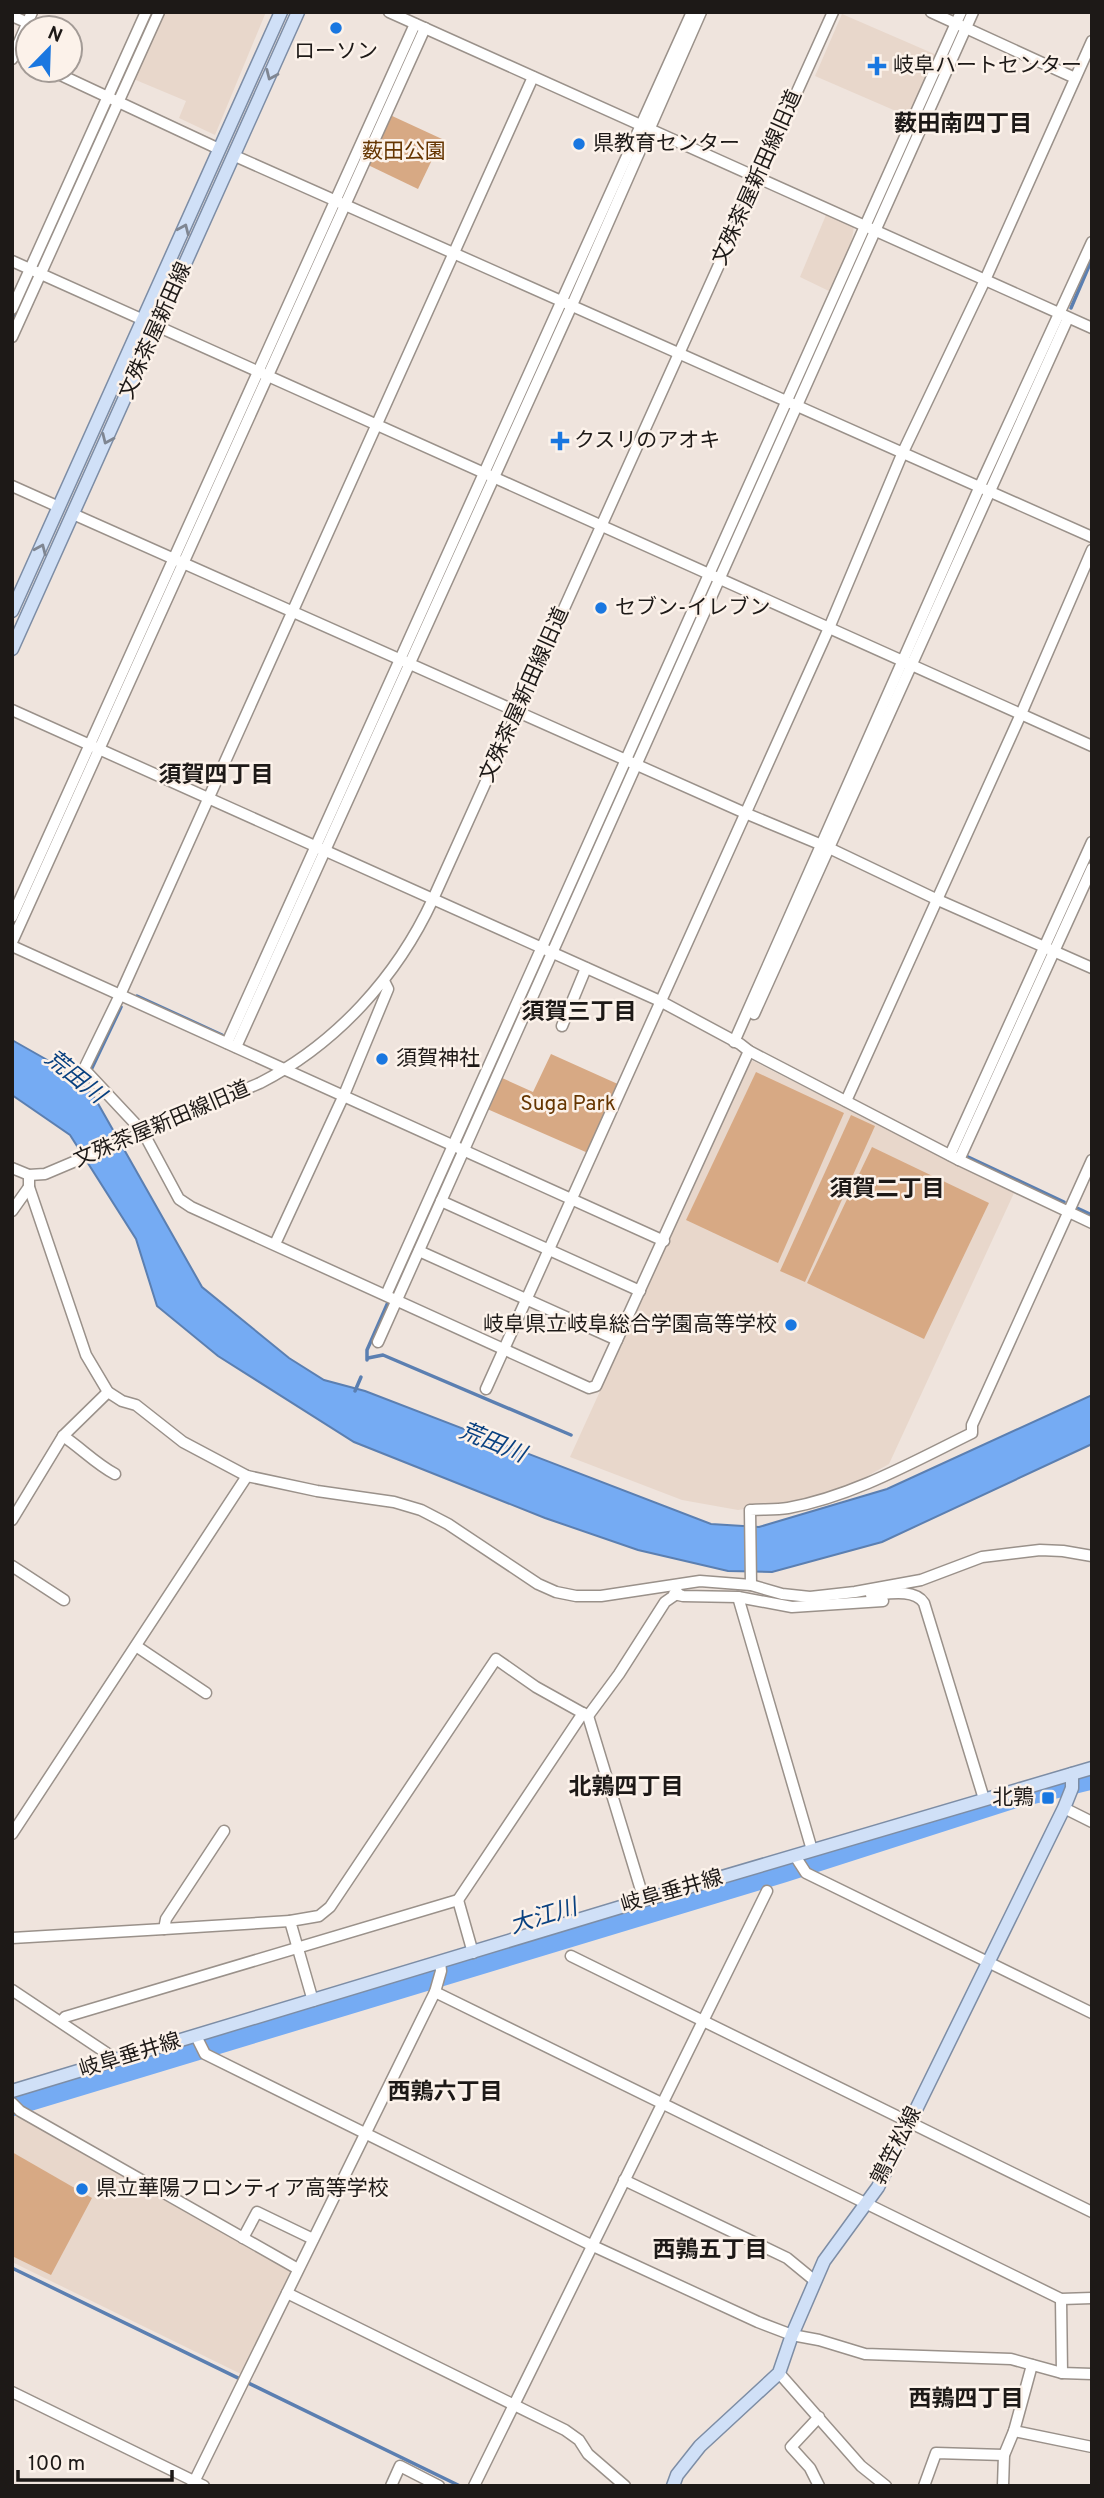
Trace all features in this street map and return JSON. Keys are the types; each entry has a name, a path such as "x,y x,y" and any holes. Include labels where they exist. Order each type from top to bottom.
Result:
{"main road":[{"name":"文殊茶屋新田線","path":"12,611 281,12"},
{"name":"文殊茶屋新田線","path":"12,649 298,12"},
{"name":"岐阜垂井線","path":"12,2091 197,2040 313,2001 440,1971 473,1953 644,1900 797,1859 812,1850 984,1799 1072,1781 1092,1768"},
{"name":"鶉笠松線","path":"673,2486 677,2475 700,2446 779,2373 792,2335 824,2261 878,2186 1064,1808 1072,1781"}],"street":[{"path":"12,337 35,272 107,96 145,12"},
{"path":"12,309 35,272 119,102 159,12"},
{"path":"389,12 1092,328"},
{"path":"488,475 572,305 692,12"},
{"path":"231,1045 488,475 561,300 701,12"},
{"name":"文殊茶屋新田線旧道","path":"29,1175 45,1174 286,1070 326,1040 384,981 404,954 433,900 833,12"},
{"path":"931,12 1075,78"},
{"path":"961,12 961,26"},
{"path":"386,1295 553,952 709,574 792,404 961,26 973,12"},
{"path":"420,26 95,747 12,944 664,1241"},
{"path":"486,1389 829,628 904,452 985,281 1092,41"},
{"path":"533,77 120,995 84,1069 140,1133 179,1199 191,1207 589,1388 596,1386 664,1241 741,1045 825,847 1064,316 1092,243"},
{"path":"81,84 219,149"},
{"path":"235,156 1092,537"},
{"path":"12,261 1092,746"},
{"path":"378,1342 441,1201 459,1148 541,947 721,579 792,404"},
{"path":"12,486 59,508"},
{"path":"73,514 1092,968"},
{"path":"846,1101 1092,550"},
{"path":"12,710 660,1001 955,1158 1092,1223"},
{"path":"12,917 95,747"},
{"path":"955,1158 1049,949 1092,842"},
{"path":"1049,949 1092,868"},
{"path":"562,1026 586,968"},
{"path":"275,1244 344,1095 388,989 384,981"},
{"path":"751,1580 750,1510 788,1507 849,1490 972,1433 971,1425 1092,1160"},
{"path":"12,1168 29,1175 29,1187 86,1355 108,1392 122,1401 136,1405 183,1442 247,1476 317,1491 394,1502 421,1510 448,1524 538,1584 556,1592 576,1596 601,1596 701,1581 751,1580 782,1594 810,1597 921,1580 982,1557 1040,1550 1092,1556"},
{"path":"12,1211 29,1187"},
{"path":"441,1201 640,1291"},
{"path":"419,1251 617,1339"},
{"path":"12,1520 63,1436 108,1392"},
{"path":"63,1436 115,1474"},
{"path":"12,1834 247,1476"},
{"path":"12,1566 64,1600"},
{"path":"61,2022 65,2017 457,1900 585,1714 619,1674 665,1602 674,1594 697,1591 721,1582"},
{"path":"855,1592 862,1595 910,1594 924,1603 984,1799"},
{"path":"674,1594 738,1597 792,1607 916,1596"},
{"path":"738,1597 812,1850"},
{"path":"136,1646 206,1693"},
{"path":"12,1938 290,1921 319,1916 330,1907 496,1659 536,1687 585,1714 644,1900"},
{"path":"1064,1808 1092,1822"},
{"path":"164,1928 166,1919 224,1831"},
{"path":"797,1859 806,1873 1092,2013"},
{"path":"474,2486 767,1891"},
{"path":"457,1900 473,1953"},
{"path":"290,1921 313,2001"},
{"path":"571,1956 1092,2212"},
{"path":"12,2392 197,2484 286,2293 435,1992 440,1971"},
{"path":"12,1990 115,2061"},
{"path":"435,1992 1061,2299 1092,2298"},
{"path":"197,2040 205,2054 591,2245 792,2335 820,2340 865,2354 1011,2359 1062,2373 1092,2374"},
{"path":"15,2106 298,2269"},
{"path":"624,2180 788,2258 815,2281"},
{"path":"243,2238 257,2212 313,2239"},
{"path":"286,2293 514,2405 579,2440 588,2454 625,2486"},
{"path":"1061,2299 1064,2360 1062,2373"},
{"path":"1003,2486 1004,2455 1014,2431 1032,2365"},
{"path":"779,2373 861,2466 886,2486"},
{"path":"814,2483 810,2468 791,2447 819,2417"},
{"path":"1014,2431 1092,2447"},
{"path":"924,2486 936,2453 1004,2455"},
{"path":"391,2486 400,2466 439,2486"}],"shaded area":[{"path":"160,12 266,12 215,135 179,118 186,101 131,78"},
{"name":"岐阜ハートセンター","path":"842,14 939,56 912,118 815,76"},
{"path":"826,215 854,227 850,249 831,292 800,277"},
{"name":"岐阜県立岐阜総合学園高等学校","path":"751,1060 1014,1193 889,1464 855,1483 797,1501 738,1510 682,1500 570,1457"},
{"name":"県立華陽フロンティア高等学校","path":"21,2113 291,2270 241,2374 12,2262 12,2116"}],"green space":[{"name":"薮田公園","path":"390,115 442,139 418,189 368,165"},
{"name":"Suga Park","path":"551,1054 620,1085 588,1153 485,1108 500,1077 533,1092"},
{"path":"756,1072 844,1113 778,1263 686,1220"},
{"path":"851,1115 875,1126 805,1282 780,1271"},
{"path":"872,1147 989,1203 924,1339 807,1283"},
{"path":"12,2152 92,2198 51,2275 12,2256"}],"water":[{"name":"荒田川","path":"12,1040 49,1061 92,1093 202,1287 289,1358 324,1380 365,1391 711,1524 759,1527 887,1489 1092,1395 1092,1444 882,1542 772,1572 728,1571 638,1550 545,1518 354,1442 218,1356 157,1306 136,1239 70,1135 12,1095"}],"waterway":[{"path":"115,95 152,12"},
{"path":"40,261 112,103"},
{"path":"1071,308 1092,259"},
{"path":"12,323 31,281"},
{"path":"794,400 827,326"},
{"path":"267,364 271,355"},
{"path":"238,429 259,383"},
{"path":"726,552 790,407"},
{"path":"634,756 708,591"},
{"path":"549,945 630,765"},
{"path":"1055,936 1069,904"},
{"path":"534,978 544,955"},
{"path":"137,996 222,1035"},
{"path":"461,1143 524,1000"},
{"name":"荒田川","path":"91,1070 121,1007"},
{"path":"393,1293 456,1152"},
{"path":"966,1156 1064,1202"},
{"path":"1077,1208 1092,1215"},
{"path":"367,1360 367,1350 389,1300"},
{"path":"368,1358 383,1355 571,1435"},
{"path":"355,1391 361,1377"},
{"name":"大江川","path":"12,2107 784,1873 1011,1800 1092,1780"},
{"path":"12,2268 460,2486"}],"place":[{"name":"ローソン","path":"336,28"},
{"name":"岐阜ハートセンター","path":"877,66"},
{"name":"県教育センター","path":"579,144"},
{"name":"クスリのアオキ","path":"560,441"},
{"name":"セブン-イレブン","path":"601,608"},
{"name":"須賀神社","path":"382,1059"},
{"name":"岐阜県立岐阜総合学園高等学校","path":"791,1325"},
{"name":"北鶉","path":"1048,1798"},
{"name":"県立華陽フロンティア高等学校","path":"82,2189"}],"district":[{"name":"薮田南四丁目","path":"963,125"},
{"name":"須賀四丁目","path":"216,776"},
{"name":"須賀三丁目","path":"579,1013"},
{"name":"須賀二丁目","path":"887,1190"},
{"name":"北鶉四丁目","path":"626,1788"},
{"name":"西鶉六丁目","path":"445,2093"},
{"name":"西鶉五丁目","path":"710,2251"},
{"name":"西鶉四丁目","path":"966,2400"}]}
